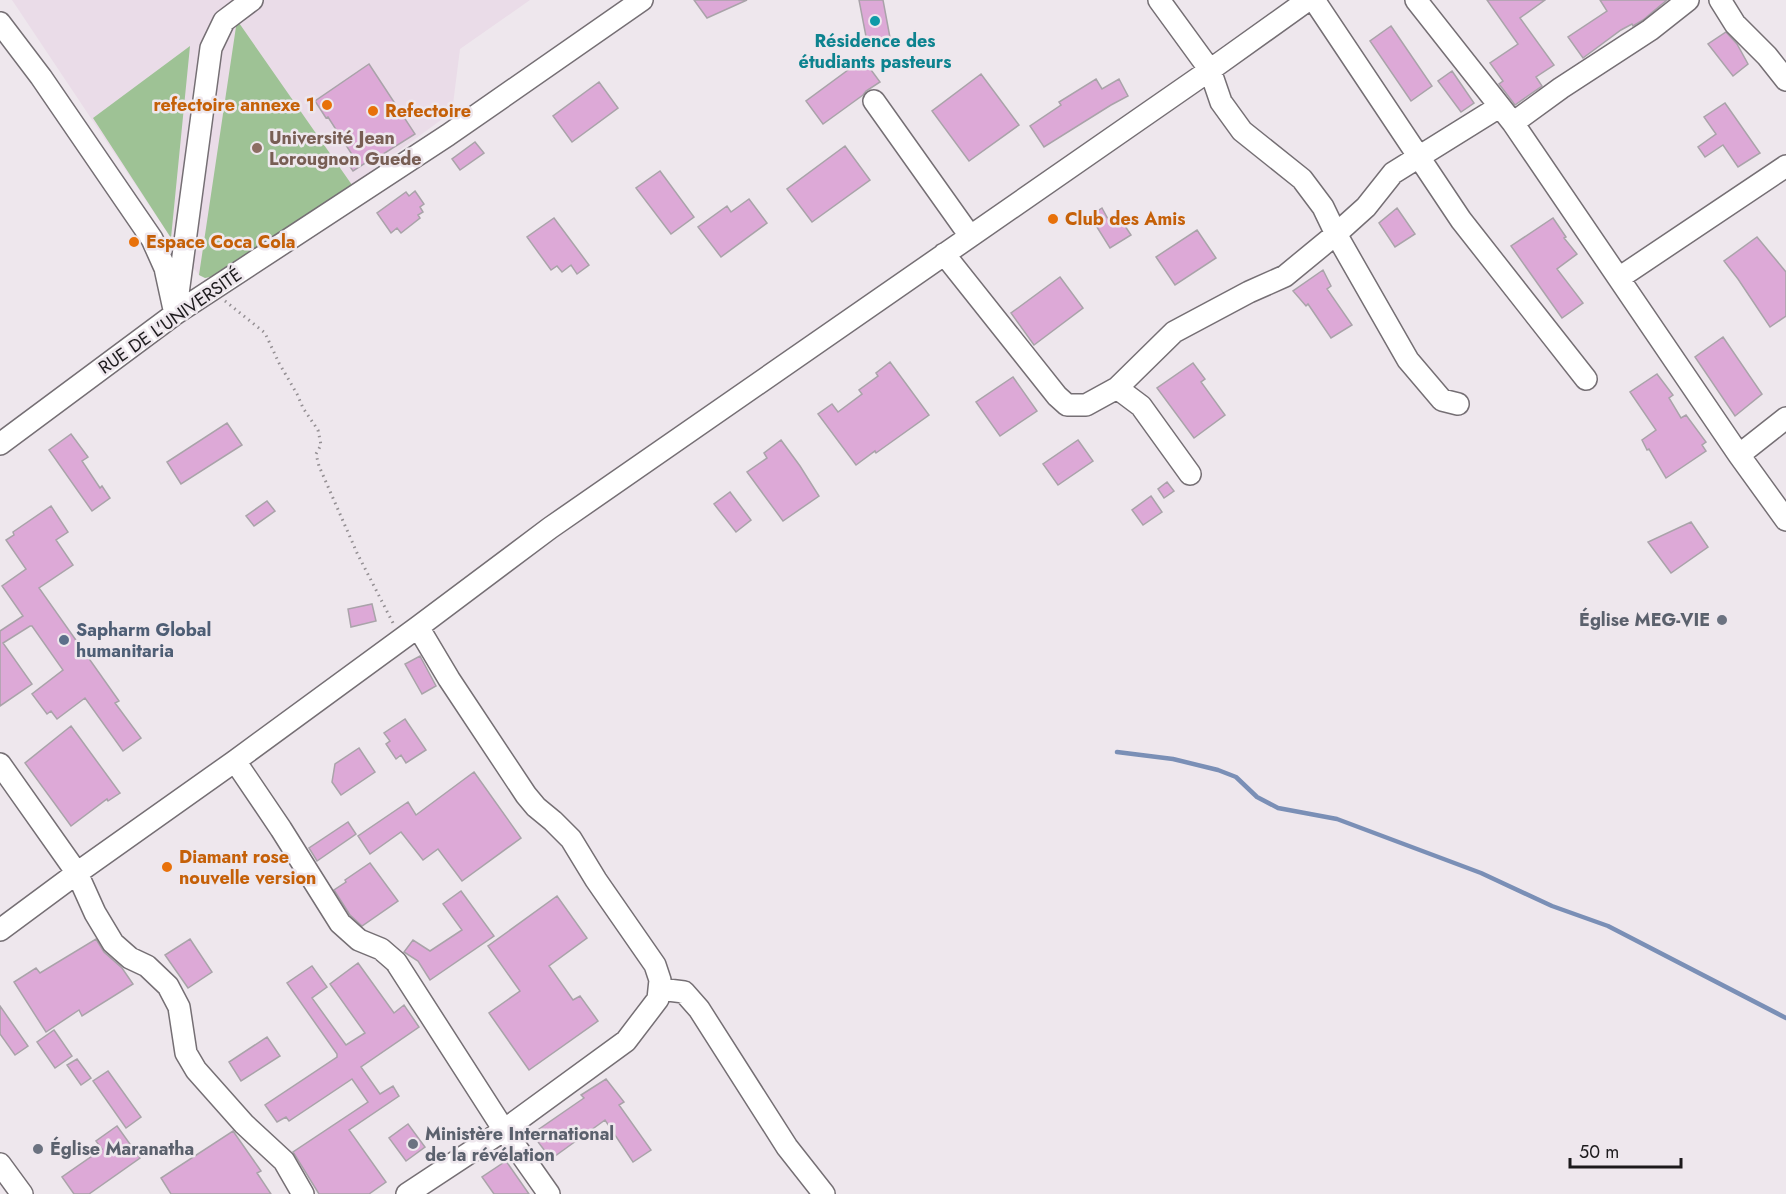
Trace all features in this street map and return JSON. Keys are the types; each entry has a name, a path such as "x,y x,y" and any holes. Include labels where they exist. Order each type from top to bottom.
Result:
{"street":[{"path":"176,314 211,48 224,21 252,0"},
{"name":"RUE DE L'UNIVERSITÉ","path":"0,444 176,314 448,135 642,0"},
{"path":"1159,0 1210,70 1221,102 1242,131 1302,179 1323,207 1408,360 1442,400 1458,404"},
{"path":"0,930 235,761 550,528 740,398 1308,0"},
{"path":"1314,0 1461,220 1586,379"},
{"path":"1416,0 1513,123 1739,456 1786,520"},
{"path":"1513,123 1561,88 1650,30 1688,0"},
{"path":"1720,0 1735,24 1767,56 1786,80"},
{"path":"0,23 41,77 152,239 165,268 176,314"},
{"path":"874,101 970,236"},
{"path":"944,254 1057,396 1067,405 1086,405 1117,388 1174,332 1249,292 1285,276 1366,207 1393,174 1499,107"},
{"path":"1619,278 1786,166"},
{"path":"1117,388 1141,406 1190,474"},
{"path":"1739,456 1786,418"},
{"path":"407,1194 504,1130 626,1041 658,999 660,989 660,980 655,965 596,880 571,839 526,795 449,679 410,633"},
{"path":"235,761 340,923 359,940 381,949 396,962 504,1130 549,1194"},
{"path":"0,764 77,873 95,913 113,943 130,958 147,966 168,986 179,1007 186,1053 196,1070 244,1124 284,1161 303,1194"},
{"path":"660,989 684,992 699,1009 787,1147 824,1194"},
{"path":"0,1164 22,1194"}],"path":[{"path":"212,290 265,333 303,408 318,430 321,445 316,454 319,466 357,553 410,633"}],"shaded area":[{"name":"Université Jean Lorougnon Guede","path":"12,0 530,0 460,49 452,112 352,185 220,275 205,278 199,275 171,238"}],"green space":[{"path":"237,20 352,185 220,275 205,278 199,275"},
{"path":"190,46 171,238 93,118"}],"building":[{"path":"694,0 747,0 707,18"},
{"name":"Résidence des étudiants pasteurs","path":"859,0 883,0 891,43 868,47"},
{"path":"1487,0 1545,0 1520,18 1554,65 1536,77 1542,86 1515,105 1499,84 1503,81 1490,63 1518,44"},
{"path":"1600,0 1667,0 1643,20 1621,30 1583,58 1568,37 1607,11"},
{"path":"1391,26 1432,86 1411,101 1370,41"},
{"path":"1726,32 1737,44 1748,64 1733,76 1708,44"},
{"path":"863,59 880,82 823,124 806,101"},
{"name":"Refectoire","path":"369,64 415,134 353,171 346,161 353,156 315,101"},
{"path":"1452,71 1474,103 1461,112 1438,81"},
{"path":"981,74 1019,125 969,161 932,111"},
{"path":"1096,79 1102,89 1119,79 1128,96 1044,147 1030,126 1061,105 1059,102"},
{"path":"599,82 618,108 572,142 553,116"},
{"path":"1725,103 1760,153 1738,167 1723,145 1705,157 1698,147 1716,134 1704,117"},
{"path":"475,142 484,153 460,170 452,159"},
{"path":"845,146 870,180 812,222 787,189"},
{"path":"660,171 694,217 671,234 636,188"},
{"path":"415,191 424,204 420,207 423,212 418,215 420,218 401,233 397,228 391,233 377,213 406,192 409,196"},
{"path":"749,199 767,223 721,257 698,227 727,206 731,212"},
{"path":"1102,208 1108,219 1117,214 1131,235 1110,248 1090,216"},
{"path":"1397,208 1415,234 1395,247 1379,223"},
{"path":"554,218 589,265 577,274 571,265 562,272 557,266 551,270 527,237"},
{"path":"1553,218 1566,237 1564,238 1577,254 1557,269 1583,303 1562,318 1511,246"},
{"path":"1197,230 1216,258 1175,285 1156,257"},
{"path":"1757,237 1786,272 1786,316 1770,327 1724,261"},
{"path":"1323,270 1331,286 1327,289 1352,325 1331,338 1308,304 1306,306 1293,291"},
{"path":"1060,277 1083,308 1034,345 1011,313"},
{"path":"1723,337 1762,394 1735,416 1695,357"},
{"path":"890,362 929,415 856,465 818,414 832,404 838,412 862,394 859,390 878,376 876,373"},
{"path":"1193,363 1205,379 1201,382 1225,415 1194,438 1157,388"},
{"path":"1657,374 1673,395 1669,398 1681,418 1686,415 1706,442 1702,445 1706,451 1666,478 1642,440 1656,430 1630,392"},
{"path":"1013,377 1037,411 1000,436 976,402"},
{"path":"227,423 242,445 181,484 167,462"},
{"path":"71,434 88,457 82,461 100,488 102,486 110,498 92,511 49,450"},
{"path":"781,440 819,496 783,521 747,472 767,458 764,453"},
{"path":"1078,440 1093,461 1058,485 1043,464"},
{"path":"1167,482 1174,491 1164,498 1158,489"},
{"path":"730,492 751,520 736,532 714,504"},
{"path":"1151,496 1162,512 1143,525 1132,510"},
{"path":"267,501 275,511 254,526 246,516"},
{"path":"51,506 68,532 56,540 73,565 39,588 119,701 115,703 141,738 123,751 85,698 57,719 51,711 47,714 32,694 63,670 32,626 3,643 32,684 0,706 0,631 23,616 2,586 26,569 6,540 14,535 13,532"},
{"path":"1691,522 1708,547 1671,573 1648,542"},
{"path":"372,604 376,621 351,627 348,609"},
{"path":"420,656 436,686 422,694 405,664"},
{"path":"405,719 426,750 406,763 401,755 396,759 386,744 390,741 384,733"},
{"path":"71,726 120,793 108,801 107,799 71,826 25,763"},
{"path":"359,748 375,772 341,795 332,782 335,764"},
{"path":"474,772 521,838 462,881 438,849 423,860 401,832 370,854 358,836 408,802 416,815"},
{"path":"348,822 356,834 317,861 309,848"},
{"path":"370,863 398,901 362,926 350,915 334,890"},
{"path":"461,891 494,936 430,980 418,961 404,952 413,940 430,951 462,930 443,904"},
{"path":"557,896 587,938 549,966 573,1000 580,996 598,1021 529,1070 489,1013 520,991 488,946"},
{"path":"96,939 104,952 122,968 133,984 82,1016 79,1010 46,1032 14,982 36,968 40,973"},
{"path":"190,939 212,972 188,988 165,955"},
{"path":"358,963 394,1013 404,1005 419,1027 361,1067 380,1094 393,1086 399,1096 349,1130 386,1182 369,1194 319,1194 293,1152 368,1102 352,1079 289,1121 286,1117 277,1122 265,1105 337,1057 287,983 312,966 327,987 312,998 346,1045 365,1033 330,984"},
{"path":"0,1006 28,1046 15,1055 0,1034"},
{"path":"54,1030 72,1056 55,1068 37,1042"},
{"path":"267,1037 280,1056 241,1081 229,1062"},
{"path":"77,1059 91,1078 81,1085 67,1065"},
{"path":"108,1071 141,1117 126,1128 93,1081"},
{"path":"606,1079 624,1102 619,1105 651,1150 633,1162 605,1120 551,1159 532,1134 584,1098 581,1095"},
{"path":"408,1124 425,1147 406,1161 389,1138"},
{"path":"117,1126 140,1158 89,1194 74,1194 62,1177 102,1149 96,1141"},
{"path":"233,1131 261,1171 257,1173 271,1194 171,1194 161,1178"},
{"path":"506,1161 529,1194 494,1194 482,1177"}],"waterway":[{"path":"1117,752 1173,759 1218,770 1236,777 1257,797 1278,808 1337,819 1481,873 1552,906 1608,926 1786,1018"}],"place":[{"name":"Résidence des étudiants pasteurs","path":"875,21"},
{"name":"refectoire annexe 1","path":"327,105"},
{"name":"Refectoire","path":"373,111"},
{"name":"Université Jean Lorougnon Guede","path":"257,148"},
{"name":"Club des Amis","path":"1053,219"},
{"name":"Espace Coca Cola","path":"134,242"},
{"name":"Église MEG-VIE","path":"1722,620"},
{"name":"Sapharm Global humanitaria","path":"64,640"},
{"name":"Diamant rose nouvelle version","path":"167,867"},
{"name":"Ministère International de la révélation","path":"413,1144"},
{"name":"Église Maranatha","path":"38,1149"}]}
